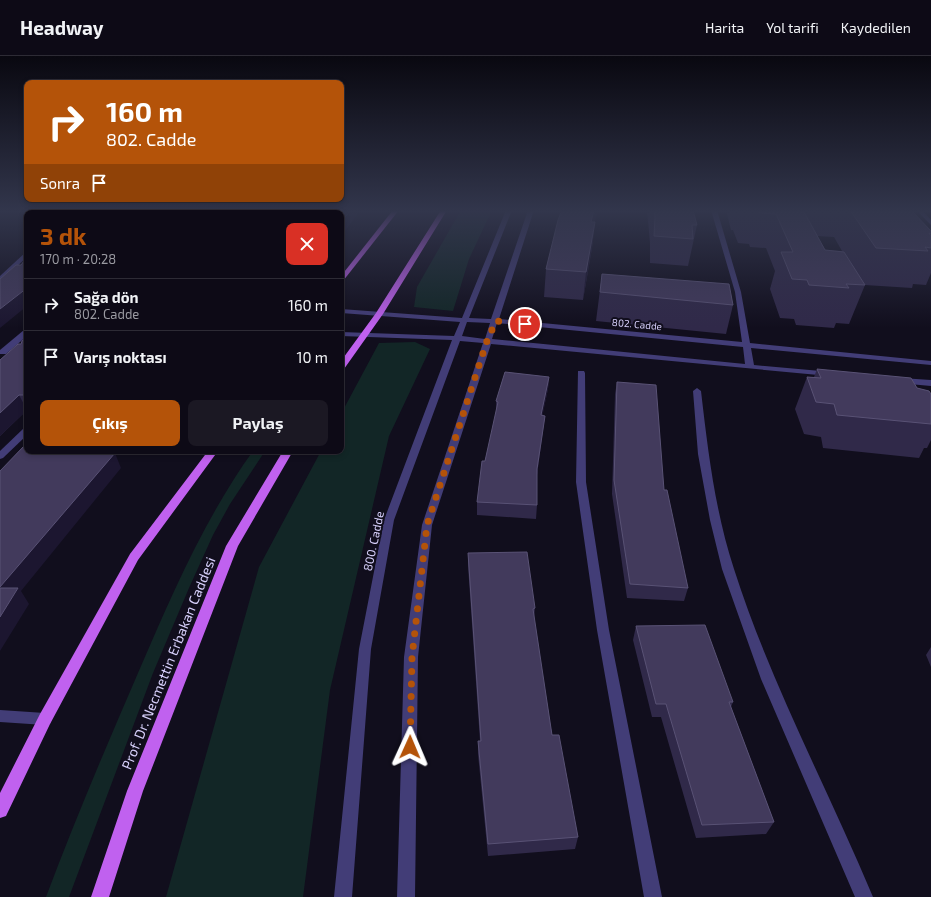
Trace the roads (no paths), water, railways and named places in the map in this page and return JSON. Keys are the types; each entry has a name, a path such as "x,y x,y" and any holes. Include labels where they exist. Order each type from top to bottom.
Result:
{"main road":[{"path":"344,275 364,249"},
{"path":"344,363 378,314 419,249"},
{"path":"0,810 45,719 134,557 211,454"},
{"name":"Prof. Dr. Necmettin Erbakan Caddesi","path":"100,897 135,791 232,546 286,454"}],"street":[{"name":"800. Cadde","path":"343,897 365,649 389,520 457,338 493,249"},
{"path":"406,897 412,657 427,525 519,249"},
{"path":"725,249 738,292 750,367"},
{"path":"0,280 24,256"},
{"name":"802. Cadde","path":"344,311 496,321 747,344 931,363"},
{"path":"344,334 457,338 836,375"},
{"path":"5,353 24,335"},
{"path":"581,373 581,482 603,630 653,897"},
{"path":"892,380 931,383"},
{"path":"697,391 704,462 715,520 728,569 768,680 864,897"},
{"path":"0,456 24,433"},
{"path":"0,716 45,719"}]}
